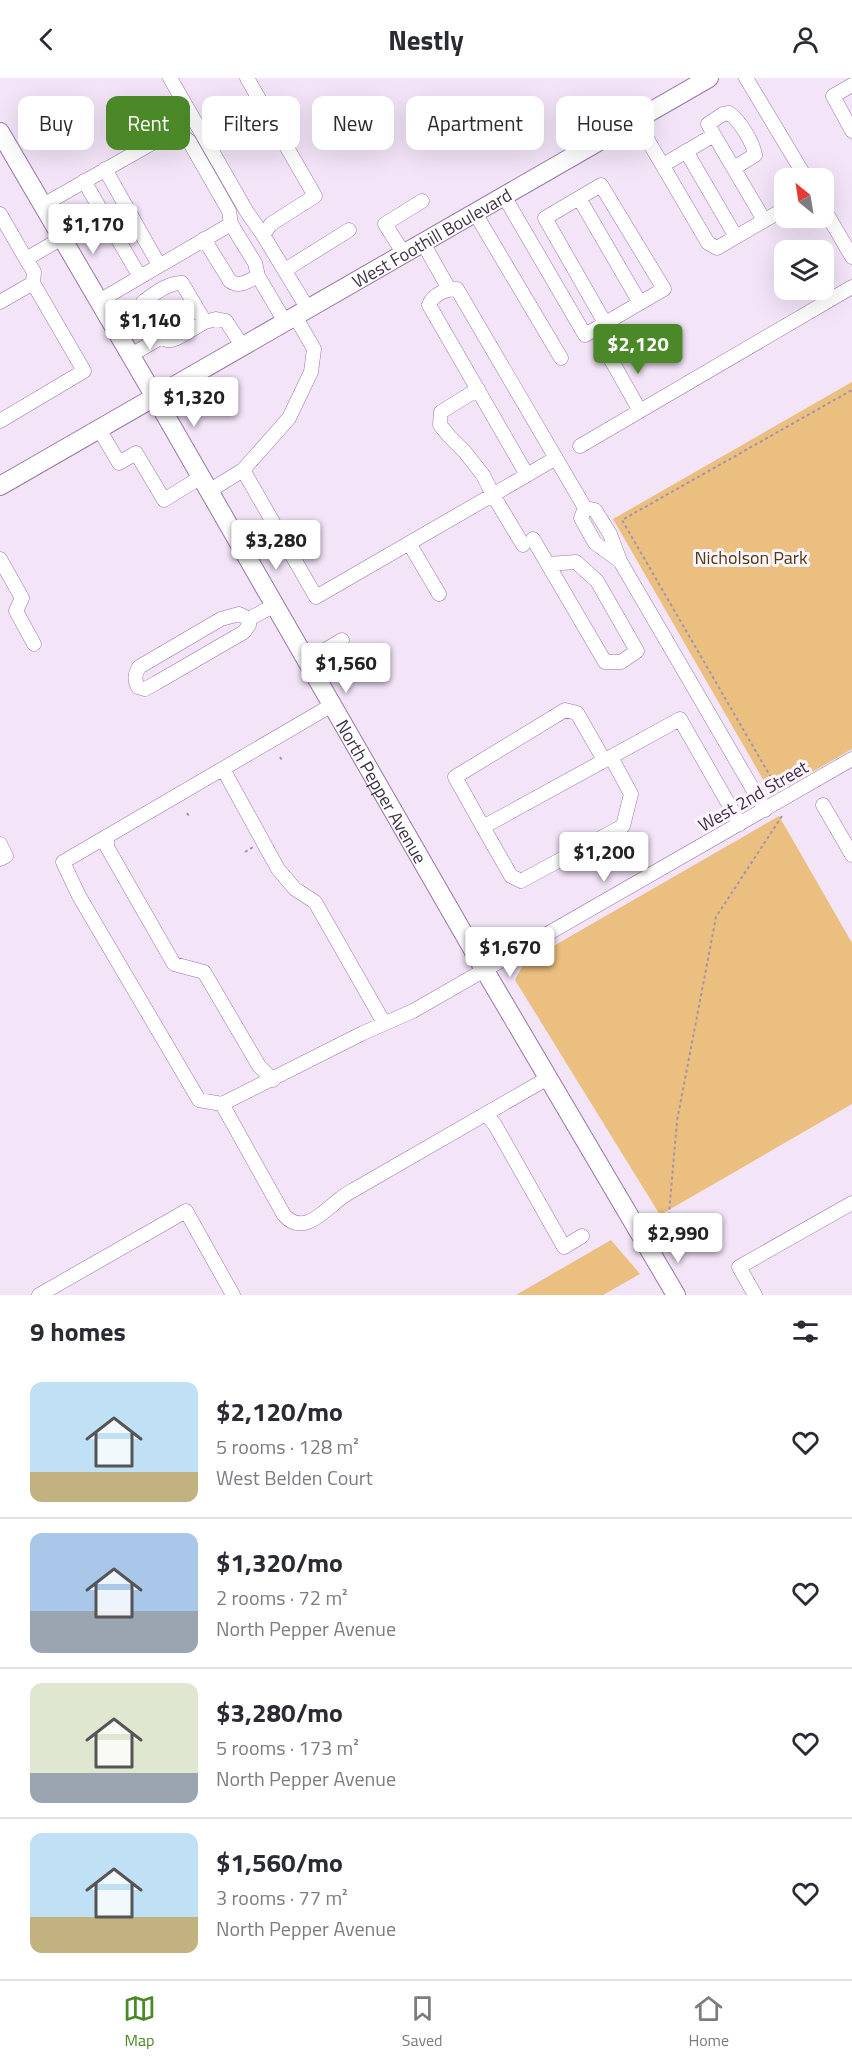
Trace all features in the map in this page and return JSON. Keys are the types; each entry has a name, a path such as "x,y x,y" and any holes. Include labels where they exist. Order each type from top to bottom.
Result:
{"main road":[{"name":"West Foothill Boulevard","path":"654,110 709,78"},
{"name":"North Pepper Avenue","path":"0,132 131,355 483,969 676,1295"},
{"name":"West Foothill Boulevard","path":"0,486 584,150"}],"street":[{"path":"170,78 248,212 285,270 296,316"},
{"path":"247,78 315,196 271,224 263,235"},
{"path":"746,78 800,168"},
{"path":"852,85 832,96 852,130"},
{"path":"734,168 755,155 754,148 735,117 729,113 723,114 708,124 764,220"},
{"path":"43,205 170,133 180,134 189,141 229,211 231,224 255,263 258,276 296,316 314,349 311,372 289,418 243,470 164,500 136,453 119,463 99,429"},
{"path":"663,165 714,135"},
{"path":"654,150 708,243 717,248 774,214"},
{"path":"686,151 736,237"},
{"path":"105,169 159,265"},
{"path":"84,181 140,277"},
{"path":"504,196 585,335 664,289 601,185 545,218 605,323"},
{"path":"579,198 640,303"},
{"path":"404,254 385,224 422,201"},
{"path":"475,213 561,358"},
{"path":"0,214 34,272 33,283 84,371 0,421"},
{"path":"99,301 231,224"},
{"path":"834,226 852,257"},
{"path":"285,270 349,230"},
{"path":"26,259 62,238"},
{"path":"204,239 234,284 239,285 258,276"},
{"path":"423,243 449,289"},
{"path":"113,324 142,308 144,302 175,282 182,283 206,322"},
{"path":"0,302 33,283"},
{"path":"580,446 852,287"},
{"path":"527,475 429,305 432,298 449,289 457,289 585,508 595,510 610,534 620,561 765,810"},
{"path":"142,308 160,338 167,341 174,340 216,319 226,321 243,346"},
{"path":"131,355 160,338"},
{"path":"609,356 640,411"},
{"path":"478,389 441,412 440,425 483,475 493,495 528,542 548,564 605,662 621,662 637,651 597,581 576,562 548,564"},
{"path":"243,470 316,597 556,458"},
{"path":"409,543 439,594"},
{"path":"0,559 22,598 16,611 34,644"},
{"path":"249,619 275,605"},
{"path":"239,614 249,619 249,625 244,632 156,683 145,688 138,687 135,674 139,667 222,619 239,614"},
{"path":"307,661 342,640"},
{"path":"332,705 63,862 79,896 199,1100 222,1104 284,1215 296,1224 303,1224 316,1218 357,1188 548,1078"},
{"path":"565,710 577,713 631,794 623,826 521,880 511,876 483,826 455,777 565,710"},
{"path":"483,826 680,719 740,824"},
{"name":"West 2nd Street","path":"222,1104 384,1023 413,1011 852,759"},
{"path":"223,770 278,869 295,889 315,902 384,1023"},
{"path":"823,805 846,831 852,855"},
{"path":"107,836 107,847 174,964 204,972 259,1066 273,1080"},
{"path":"0,844 6,856 0,859"},
{"path":"486,1114 495,1125 564,1247 582,1236"},
{"path":"755,1295 739,1267 852,1203"},
{"path":"50,1293 186,1211 229,1294"}],"path":[{"path":"777,788 622,520 852,390"},
{"path":"280,757 283,762"},
{"path":"677,1252 670,1239 668,1224 677,1121 716,917 782,816"},
{"path":"245,852 253,847"},
{"path":"644,1241 668,1224"}],"green space":[{"name":"Nicholson Park","path":"852,382 852,749 772,795 613,519"},
{"path":"779,816 852,943 852,1104 660,1215 515,980 524,963"},
{"path":"611,1240 640,1274 603,1295 516,1295"}]}
